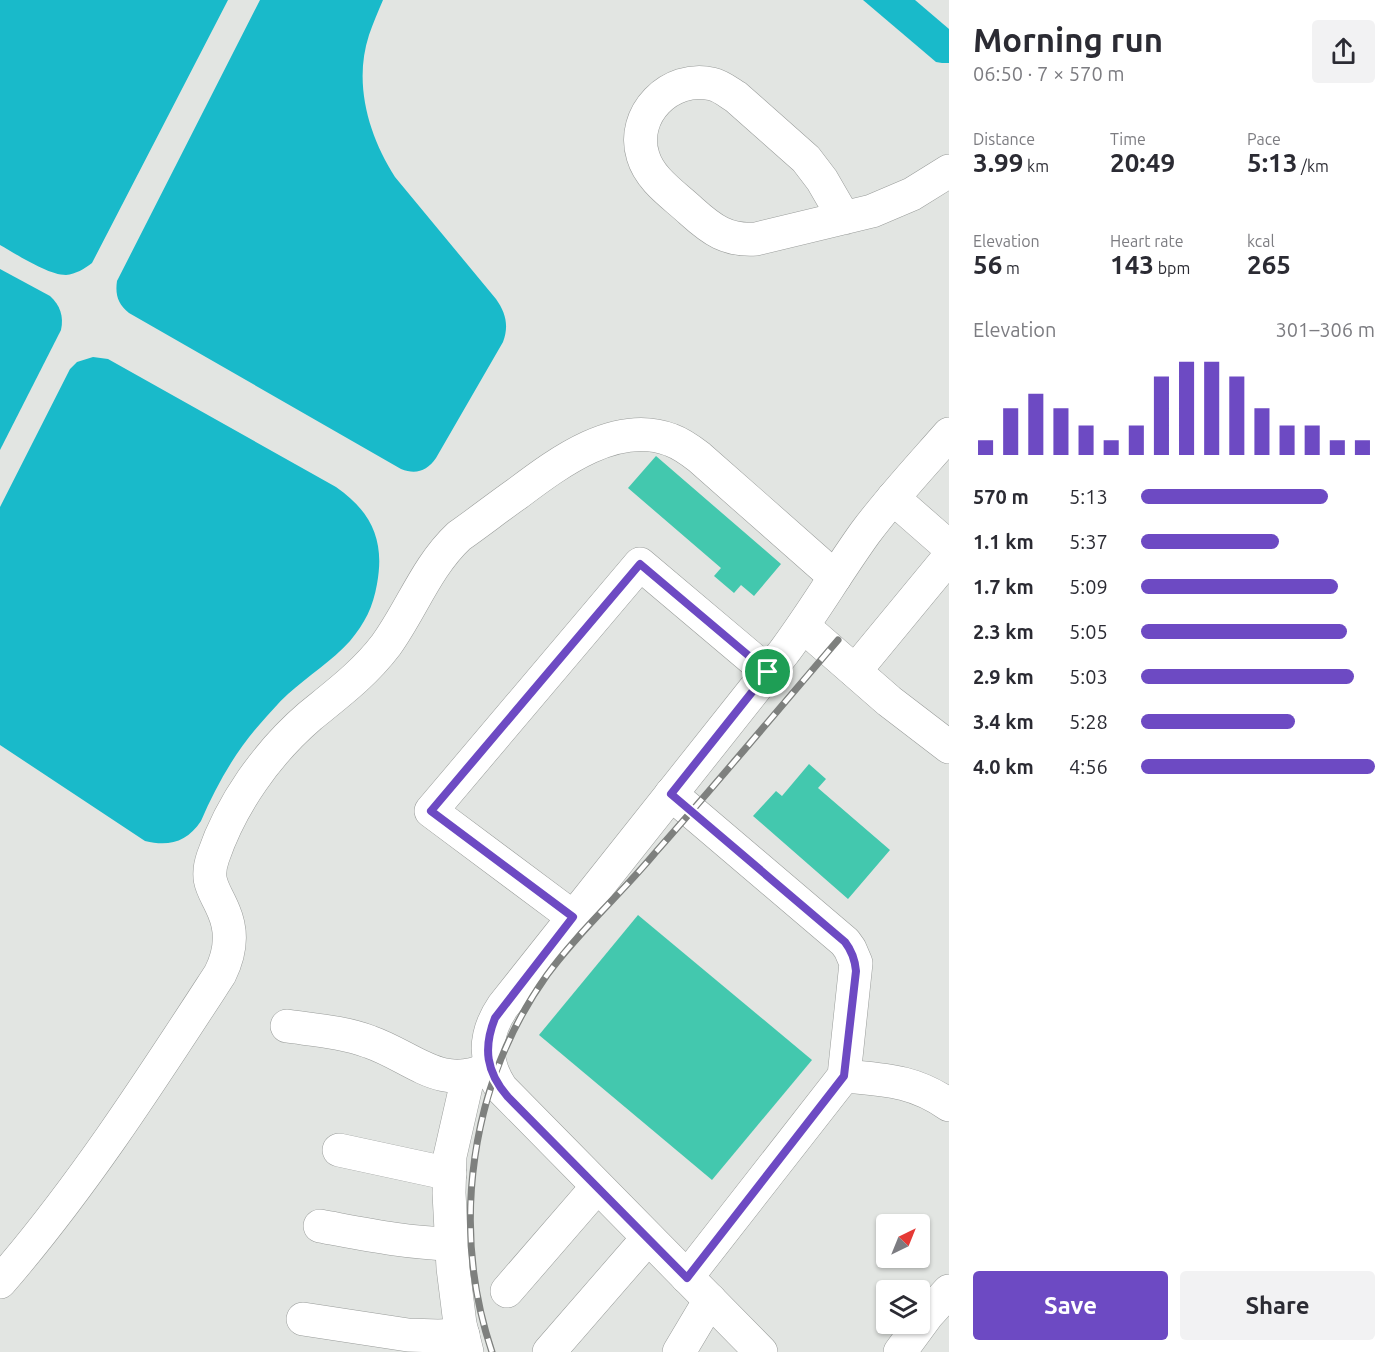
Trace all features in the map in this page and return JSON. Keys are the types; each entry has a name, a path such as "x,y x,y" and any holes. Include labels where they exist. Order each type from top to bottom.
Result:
{"lane":[{"path":"844,218 822,180 806,159 725,89 700,82 674,87 653,104 646,116 642,128 643,155 656,179 716,232 737,239 756,239 844,218 872,211 932,183 949,171"},
{"path":"303,1319 408,1335 438,1336 465,1343 451,1244 450,1156 479,1072 488,1057 490,1030 495,1018 768,672 803,626 866,532 949,434"},
{"path":"0,1282 61,1207 108,1144 220,974 228,953 228,927 224,912 210,883 210,865 222,833 246,789 286,740 370,664 399,625 438,559 459,536 546,472 577,453 627,436 655,436 686,447 699,457 836,577"},
{"path":"893,498 949,547"},
{"path":"855,672 949,558"},
{"path":"573,917 431,811 640,564 768,672"},
{"path":"803,626 889,701 949,747"},
{"path":"671,794 845,942 854,956 856,971 844,1076 698,1289 679,1352"},
{"path":"287,1026 356,1037 388,1049 444,1076 479,1072 494,1078 508,1097 761,1352"},
{"path":"844,1076 894,1080 909,1084 938,1097 949,1105"},
{"path":"339,1150 450,1174"},
{"path":"507,1291 597,1187"},
{"path":"320,1226 420,1243 451,1244"},
{"path":"549,1352 648,1238"},
{"path":"900,1352 928,1314 949,1291"}],"water":[{"path":"0,0 228,0 92,263 73,274 50,272 0,245"},
{"path":"260,0 383,0 364,53 363,91 371,127 395,177 502,309 506,325 503,342 436,458 421,471 412,472 401,469 129,313 118,299 117,281"},
{"path":"863,0 915,0 949,29 949,63 936,62"},
{"path":"0,269 50,296 59,307 62,320 61,330 0,450"},
{"path":"93,357 108,359 336,487 367,517 377,541 379,569 377,584 371,607 360,628 328,662 288,694 270,712 234,758 196,828 190,834 170,843 145,841 0,745 0,507 70,369 77,362"}],"building":[{"path":"656,456 781,564 754,596 741,585 734,593 714,576 721,568 628,488"},
{"path":"809,764 826,779 818,788 890,850 848,899 753,816 776,791 782,796"},
{"path":"638,915 812,1060 712,1180 539,1035"}],"railway":[{"path":"492,1352 479,1304 472,1256 471,1206 475,1157 485,1109 500,1062 521,1017 547,975 572,943 642,868 838,640"}],"route":[{"path":"640,564 768,672 671,794 845,942 850,949 854,956 856,971 844,1076 687,1278 508,1097 494,1078 490,1068 488,1044 495,1018 573,917 431,811 640,564"}]}
